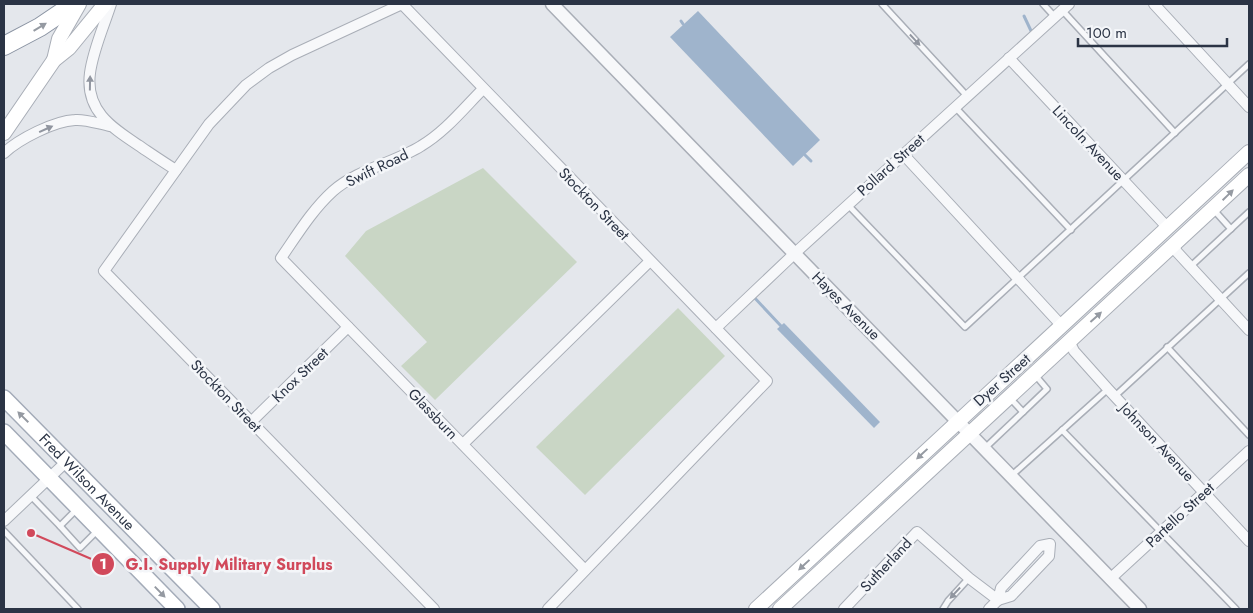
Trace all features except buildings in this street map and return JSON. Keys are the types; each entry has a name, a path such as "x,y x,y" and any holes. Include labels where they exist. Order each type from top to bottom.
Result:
{"highway":[{"path":"4,46 40,27 74,4"}],"main road":[{"path":"54,60 59,39 79,4"},
{"path":"4,133 54,60 70,48 105,4"},
{"name":"Dyer Street","path":"756,609 1249,152"},
{"name":"Dyer Street","path":"780,609 969,432 1174,246 1249,175"},
{"path":"1114,300 1120,288 1137,268 1169,238 1168,228"},
{"name":"Fred Wilson Avenue","path":"4,398 212,609"},
{"name":"Fred Wilson Avenue","path":"4,432 177,609"}],"street":[{"path":"111,4 90,75 92,98 95,106 110,126 176,170"},
{"name":"Stockton Street","path":"434,609 104,272 216,115 241,89 256,77 292,55 402,4 767,381 548,609"},
{"name":"Hayes Avenue","path":"552,4 1140,609"},
{"path":"1154,4 1249,107"},
{"name":"Pollard Street","path":"716,328 794,254 1062,10"},
{"name":"Lincoln Avenue","path":"1009,58 1168,228"},
{"name":"Swift Road","path":"281,258 312,215 333,191 351,179 430,140 483,89"},
{"path":"4,153 34,134 57,124 77,120 110,126"},
{"path":"903,154 1062,326"},
{"path":"1174,246 1190,267 1249,330"},
{"name":"Glassburn","path":"281,258 585,570"},
{"path":"463,444 650,261"},
{"name":"Knox Street","path":"251,422 348,327"},
{"name":"Johnson Avenue","path":"1069,341 1074,351 1111,393 1249,541"},
{"name":"Partello Street","path":"1110,579 1249,451"},
{"path":"4,521 67,461"},
{"path":"989,609 998,600 1001,588 1008,580 1040,546 1050,544 1062,530"},
{"name":"Sutherland","path":"844,609 917,532 969,578 998,600"}],"lane":[{"path":"882,4 967,96"},
{"path":"1043,4 1062,10 1175,133"},
{"path":"848,205 965,327 1249,64"},
{"path":"956,107 1071,230"},
{"path":"1213,209 1231,229"},
{"path":"1190,267 1249,212"},
{"path":"1010,476 1062,430 1167,347 1249,273"},
{"path":"1167,347 1249,436"},
{"path":"984,448 1048,389 1034,373"},
{"path":"1008,396 1022,412"},
{"path":"1062,430 1236,609"},
{"path":"30,495 80,548 99,529"},
{"path":"60,526 78,508"},
{"path":"4,531 78,609"},
{"path":"943,609 969,578"}],"green space":[{"path":"483,168 577,262 435,400 401,366 427,342 345,256 366,231"},
{"path":"678,308 725,356 585,495 536,447"}],"water":[{"path":"698,11 820,140 793,166 670,37"},
{"path":"784,323 880,422 874,428 777,329"}],"waterway":[{"path":"1024,16 1033,35"},
{"path":"805,155 811,161"},
{"path":"752,295 781,326"}],"place":[{"name":"G.I. Supply Military Surplus","path":"31,533"}]}
